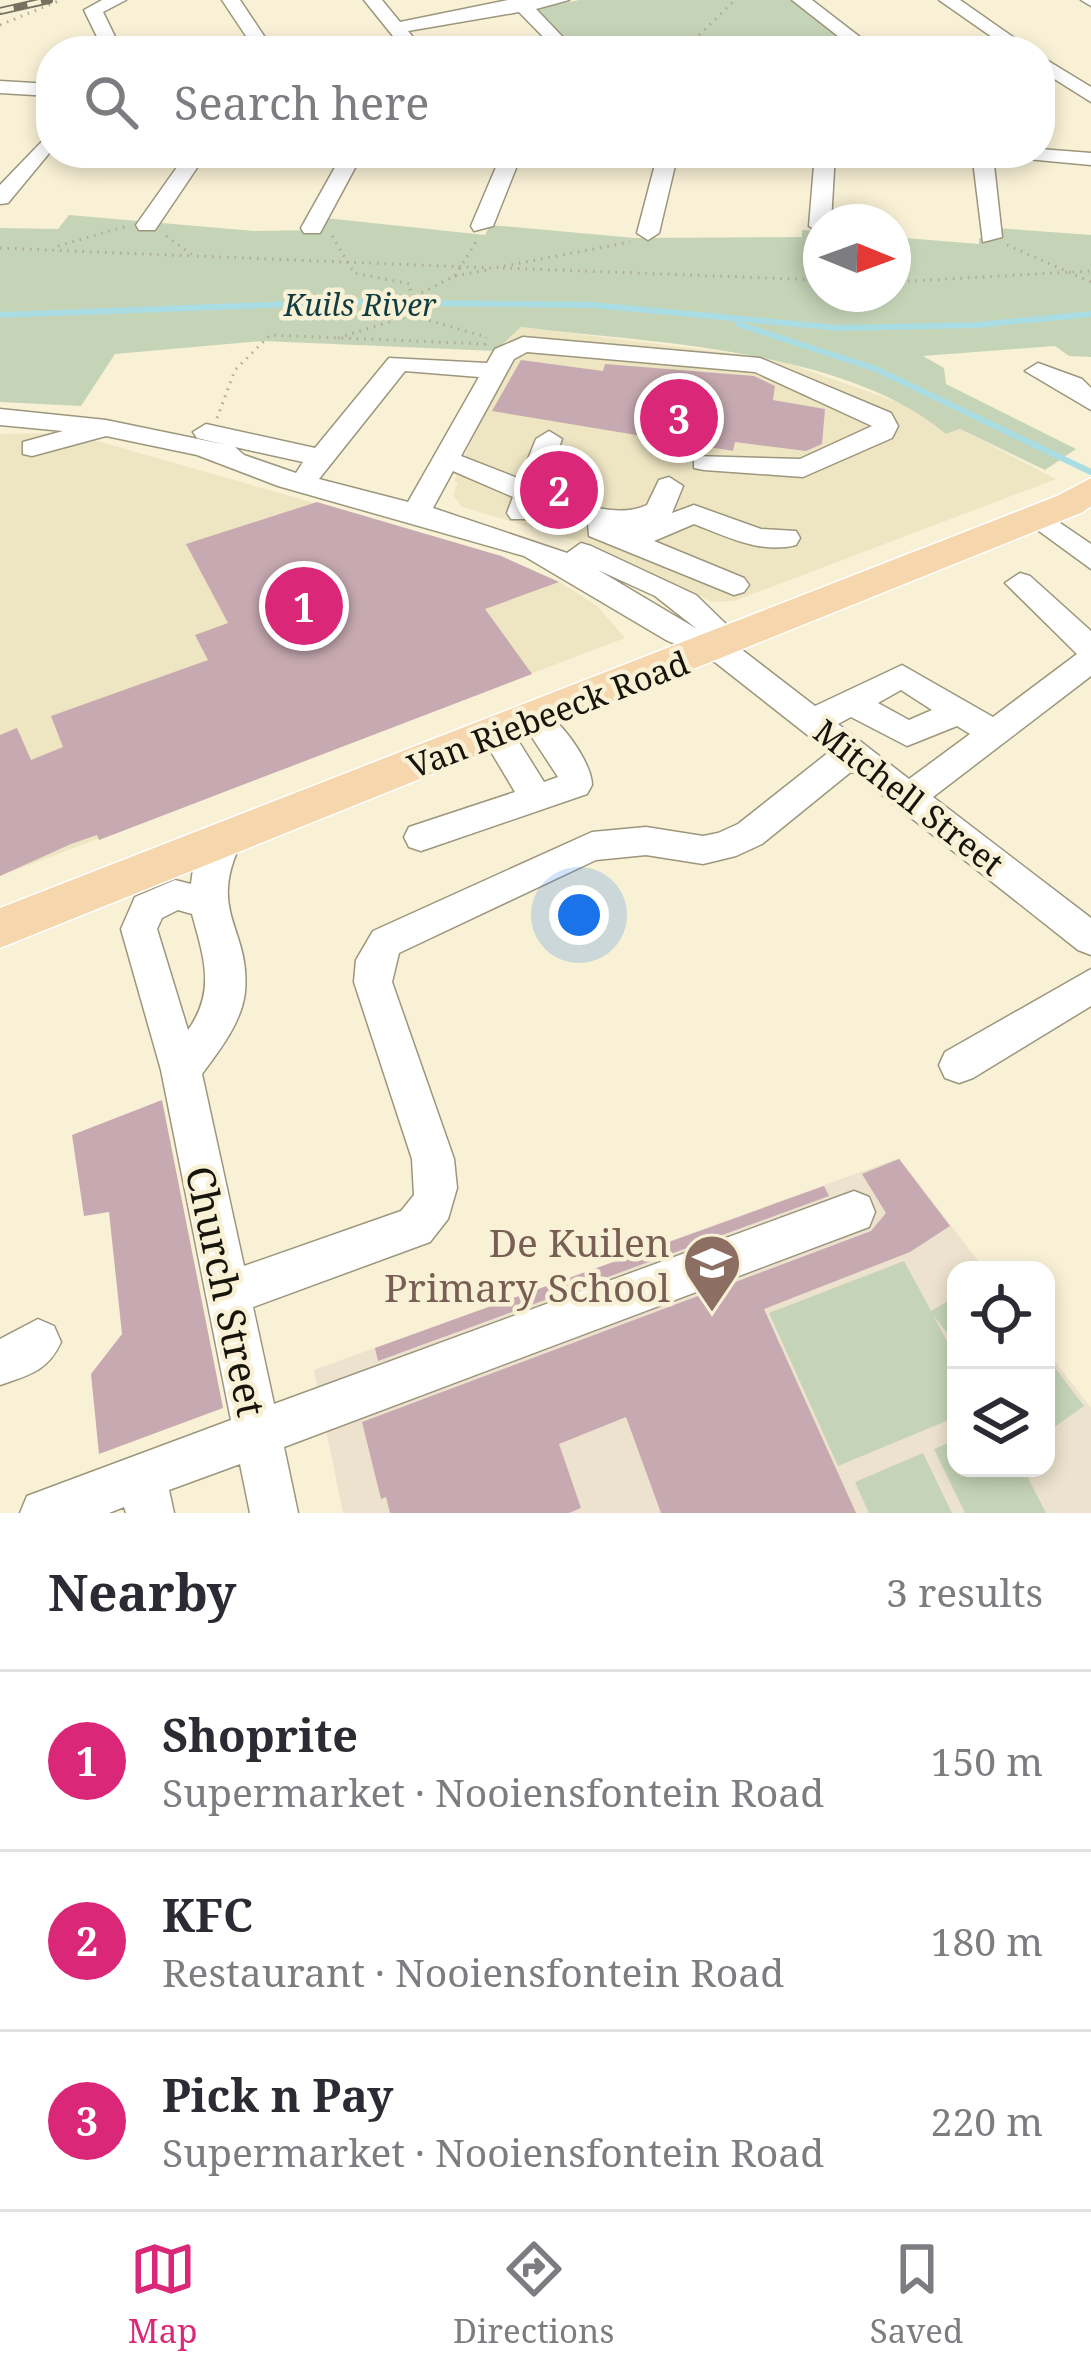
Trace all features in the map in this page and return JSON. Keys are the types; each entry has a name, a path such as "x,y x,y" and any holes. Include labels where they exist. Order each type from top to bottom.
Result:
{"main road":[{"name":"Van Riebeeck Road","path":"0,899 711,642 1038,517 1090,489"},
{"name":"Van Riebeeck Road","path":"0,928 516,727 1059,493 1090,489"}],"street":[{"path":"107,36 94,7 117,0"},
{"path":"231,0 255,36"},
{"path":"373,0 403,36"},
{"path":"396,28 520,3 560,0"},
{"path":"801,0 849,36"},
{"path":"947,0 1001,36"},
{"path":"520,3 552,36"},
{"path":"1055,72 1091,96"},
{"path":"6,88 36,89"},
{"path":"0,198 36,156"},
{"path":"1055,157 1091,159"},
{"path":"147,225 186,168"},
{"path":"314,225 345,168"},
{"path":"482,226 506,168"},
{"path":"649,233 664,168"},
{"path":"822,204 824,168"},
{"path":"984,168 991,237"},
{"path":"419,508 495,371 512,348 538,343 760,365 882,419 886,426 803,468 704,462"},
{"path":"315,466 398,363 495,371"},
{"path":"1038,371 1072,384 1091,402"},
{"path":"0,417 213,442 315,466 565,563 711,642"},
{"path":"32,448 106,428"},
{"path":"539,513 549,439"},
{"path":"213,442 419,508 634,521 664,506 669,486"},
{"path":"447,460 474,465 635,575 711,642"},
{"path":"539,513 633,540 734,584"},
{"path":"633,540 690,514 758,538 786,538"},
{"path":"1038,517 1091,559"},
{"path":"1020,583 1091,649"},
{"name":"Mitchell Street","path":"711,642 1091,939"},
{"path":"909,797 1091,660"},
{"path":"813,722 902,676 994,733"},
{"path":"849,701 907,734 960,711"},
{"path":"421,837 538,800 578,780 516,727"},
{"path":"228,1294 416,1227 435,1208 439,1184 433,1159 374,982 375,960 386,942 592,846 646,841 703,850 724,846 750,834 852,752"},
{"path":"181,1070 230,1002 206,902 207,878 226,839"},
{"name":"Church Street","path":"206,902 175,895 158,900 139,929 181,1070 274,1513"},
{"path":"959,1065 1091,986"},
{"path":"44,1513 146,1495 257,1434 854,1212"}],"path":[{"path":"0,25 61,0"},
{"path":"704,36 736,0"},
{"path":"58,247 99,232 147,225 194,256"},
{"path":"314,225 326,225 354,273 410,284 411,313"},
{"path":"455,276 482,226"},
{"path":"414,296 455,276 649,233"},
{"path":"991,237 1091,282"},
{"path":"0,248 803,279"},
{"path":"911,281 1091,271"},
{"path":"213,442 217,415 251,345 270,335 338,338 485,344 486,337 411,313 338,338"}],"shaded area":[{"path":"521,327 773,358 917,409 946,434 960,429 1056,479 734,601 712,602 592,545 462,507 453,495 458,483 454,481 507,357 495,351"},
{"path":"69,433 501,556 560,582 597,606 625,638 0,876 0,434"},
{"name":"De Kuilen Primary School","path":"899,1158 978,1261 947,1261 947,1477 1055,1477 1055,1362 1091,1408 1091,1513 343,1513 314,1370"}],"green space":[{"path":"579,0 795,0 842,36 560,36 536,9"},
{"path":"69,215 254,231 319,230 325,218 485,235 490,225 635,238 802,237 803,230 803,312 911,312 911,238 979,244 979,238 998,239 997,228 1091,235 1091,357 1069,356 1055,346 923,356 944,368 946,384 1076,449 1045,470 960,429 946,434 904,405 855,383 801,367 686,345 521,327 495,351 263,341 115,354 81,406 0,402 0,228 58,229"},
{"path":"904,1261 931,1311 947,1301 947,1333 933,1315 947,1342 947,1421 838,1466 769,1313"},
{"path":"1055,1368 1084,1406 1055,1427"},
{"path":"947,1444 947,1476 934,1449"},
{"path":"923,1453 952,1513 869,1513 855,1482"},
{"path":"948,1477 1028,1477 1046,1513 965,1513"}],"building":[{"path":"521,360 603,371 605,364 754,376 775,386 773,400 825,409 822,444 806,451 735,442 733,451 492,411"},
{"path":"317,502 501,556 559,582 485,609 532,674 99,840 97,835 71,844 0,876 0,735 17,728 31,760 63,747 51,716 208,660 195,635 228,623 186,544"},
{"path":"162,1100 223,1408 99,1454 91,1374 122,1334 109,1212 84,1216 72,1135"},
{"path":"899,1159 950,1226 910,1252 764,1309 856,1513 661,1513 626,1417 559,1444 581,1508 569,1513 390,1513 386,1497 381,1499 362,1422 871,1231 886,1213 862,1174"},
{"path":"824,1186 829,1196 378,1361 375,1348"}],"waterway":[{"name":"Kuils River","path":"0,315 346,302 593,305 839,328 977,325 1091,314"},
{"path":"738,324 876,369 1091,472"}],"railway":[{"path":"0,11 49,0"}],"place":[{"name":"Pick n Pay","path":"679,418"},
{"name":"KFC","path":"559,490"},
{"name":"Shoprite","path":"304,606"},
{"name":"De Kuilen Primary School","path":"712,1314"}]}
